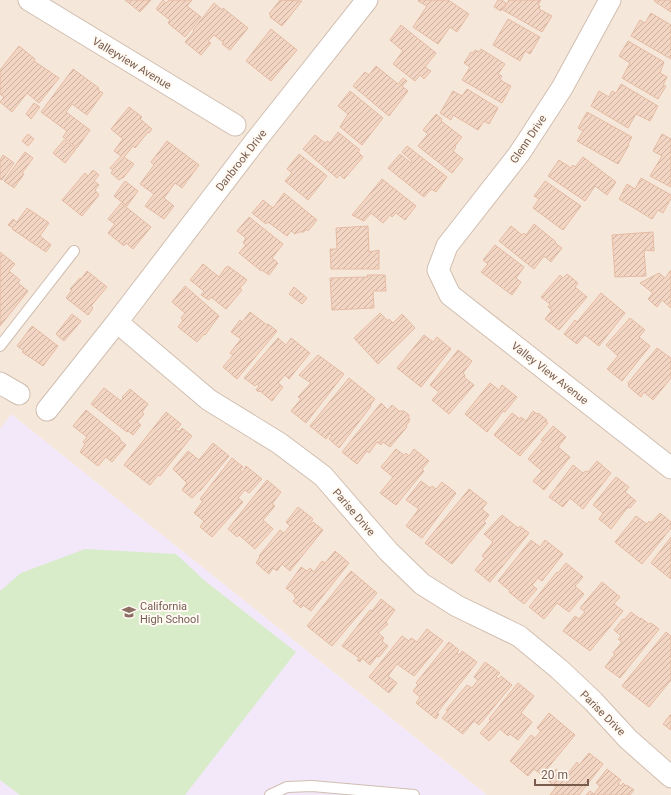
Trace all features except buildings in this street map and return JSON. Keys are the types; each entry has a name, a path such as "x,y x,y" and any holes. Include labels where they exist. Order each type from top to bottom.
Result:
{"street":[{"name":"Valleyview Avenue","path":"29,0 235,125"},
{"name":"Danbrook Drive","path":"117,322 257,139 367,0"},
{"name":"Glenn Drive","path":"438,270 447,246 519,154 562,88 610,0"},
{"name":"Valley View Avenue","path":"438,270 450,295 671,468"},
{"path":"47,410 117,322"},
{"name":"Parise Drive","path":"117,322 209,400 279,443 323,476 388,551 422,584 457,606 519,636 593,701 628,739 671,778"},
{"path":"0,383 19,394"}],"lane":[{"path":"0,346 74,251"},
{"path":"270,795 287,787 312,786 414,795"}],"shaded area":[{"path":"0,0 671,0 671,795 487,795 12,415 0,429"},
{"name":"California High School","path":"11,414 487,795 0,795 0,429"}],"green space":[{"path":"85,549 176,554 205,581 296,652 185,795 20,795 0,780 0,591 21,573"}],"place":[{"name":"California High School","path":"129,612"}]}
